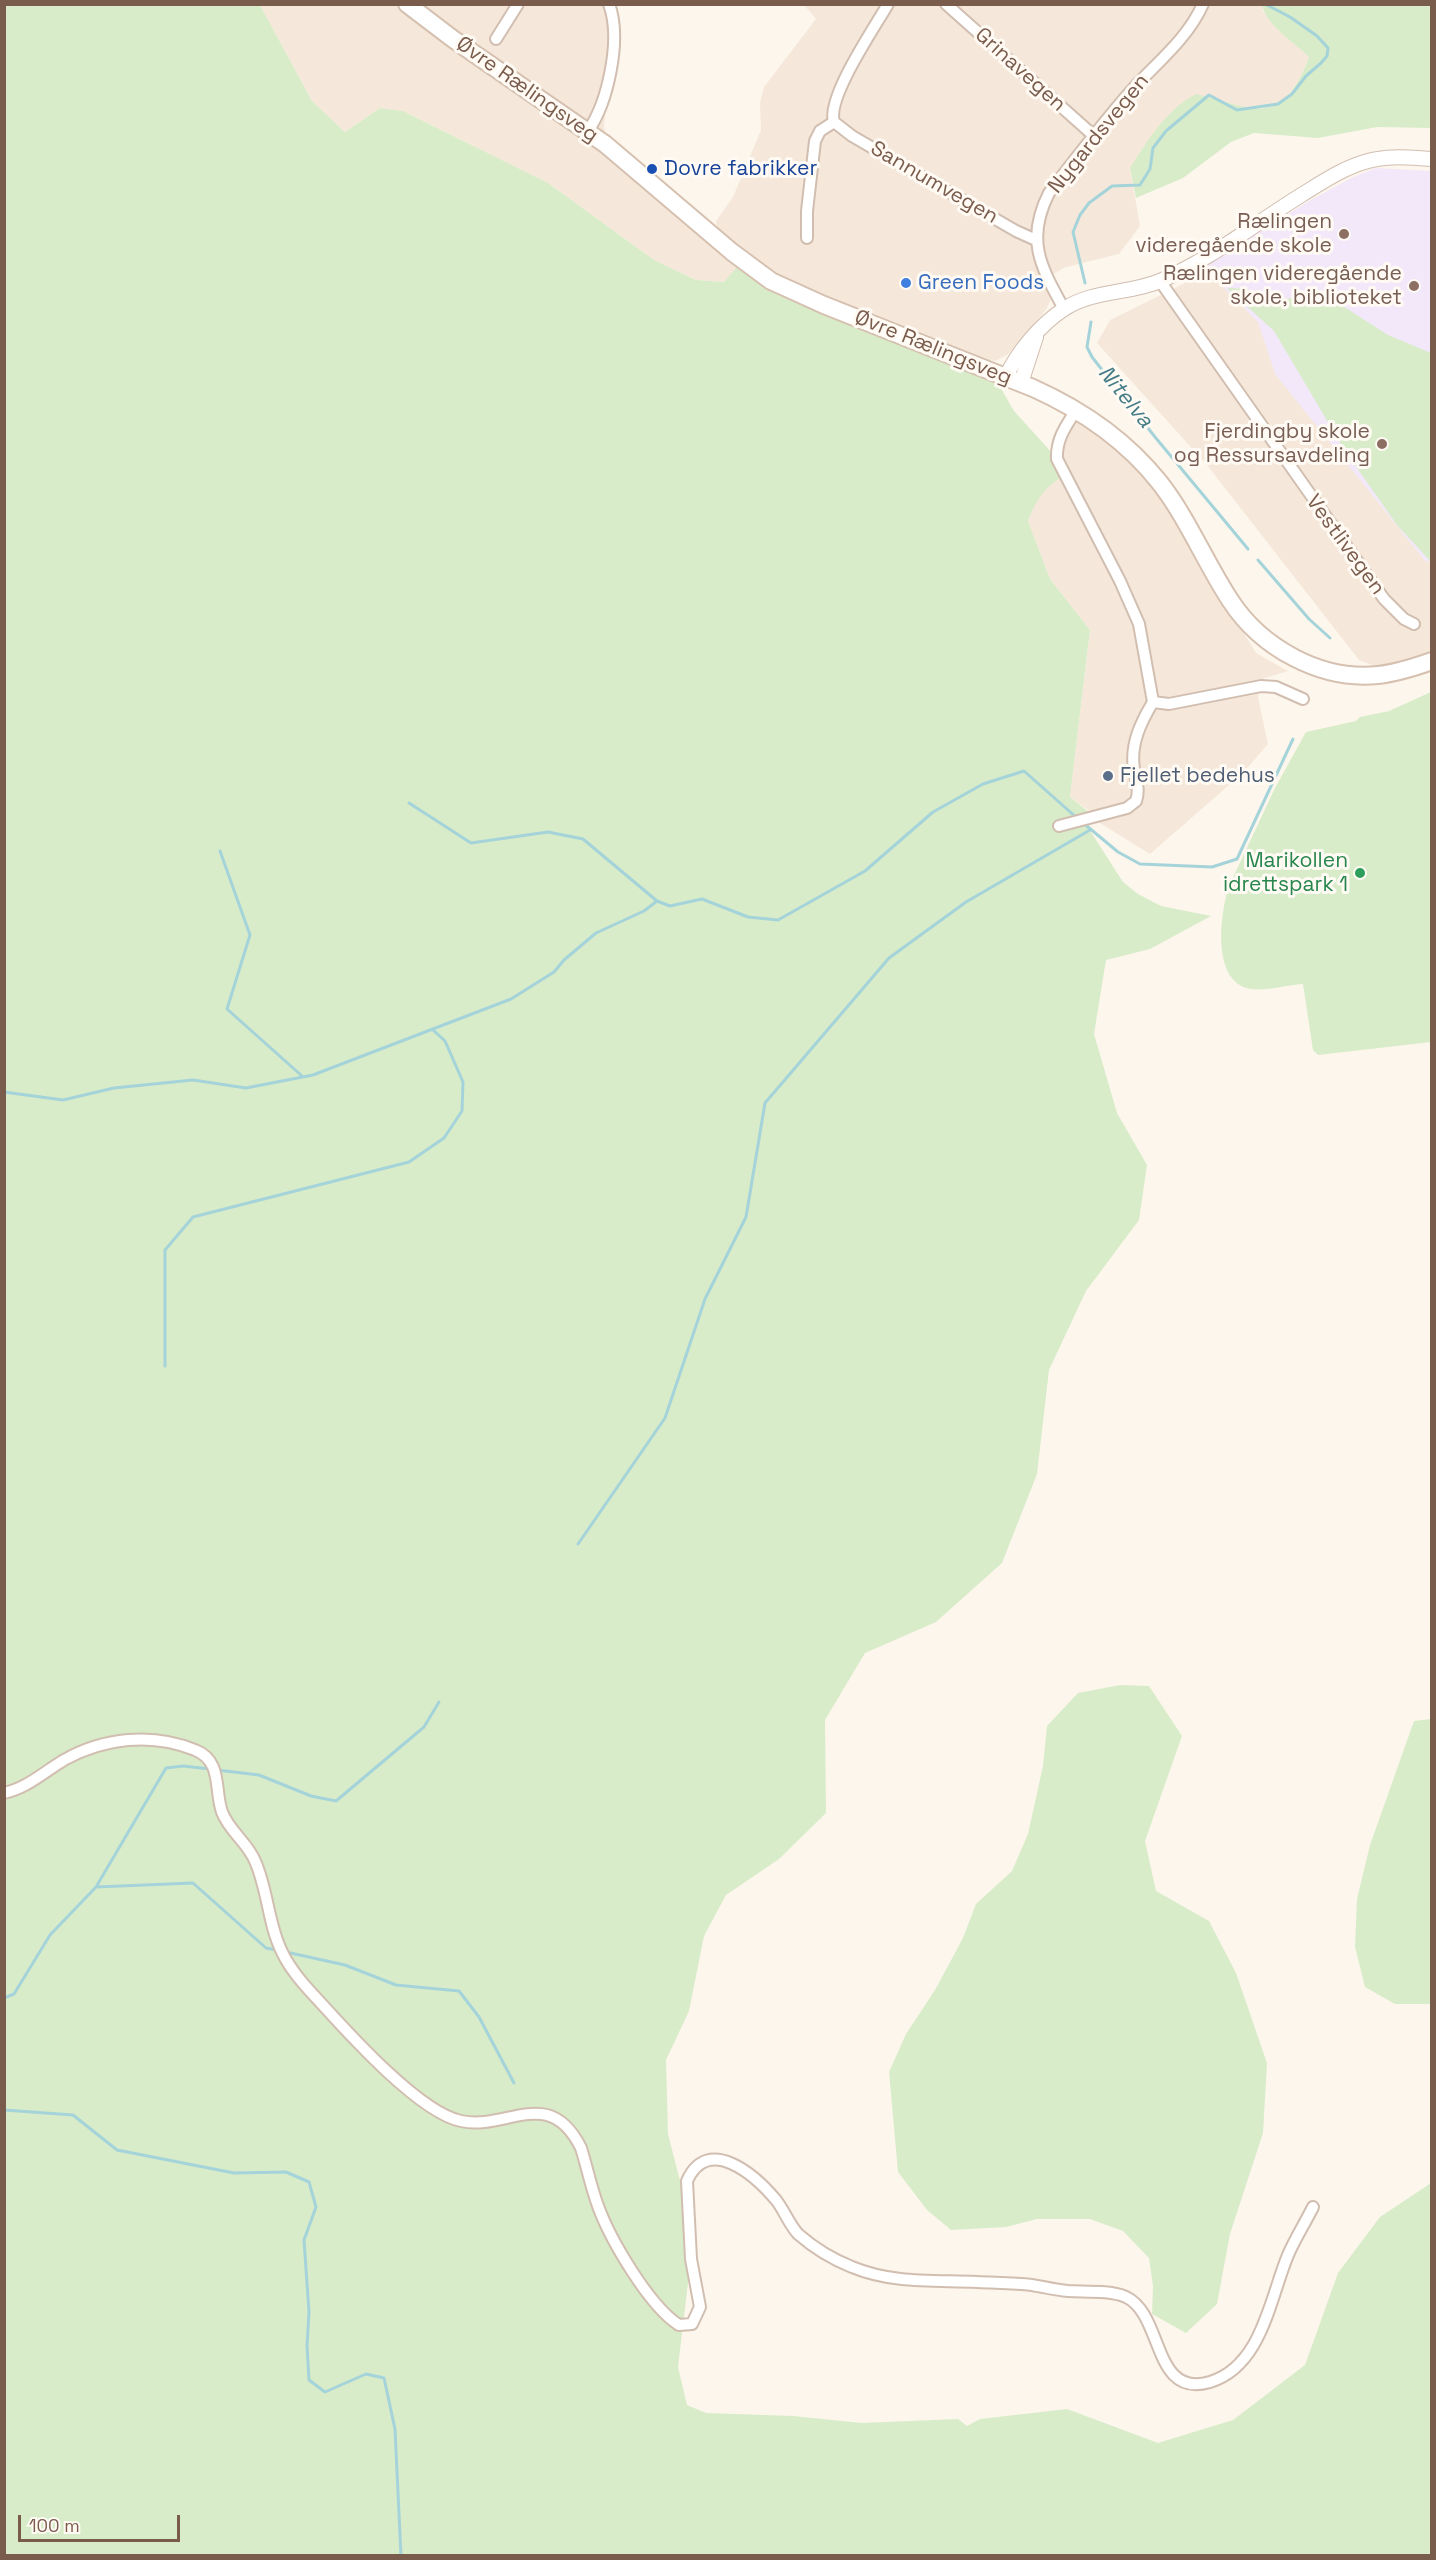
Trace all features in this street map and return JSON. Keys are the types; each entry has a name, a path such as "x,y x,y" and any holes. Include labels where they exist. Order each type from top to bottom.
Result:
{"main road":[{"name":"Øvre Rælingsveg","path":"407,4 445,33 588,131 643,175 742,261 771,281 815,302 1013,380 1076,410 1124,444 1160,483 1195,536 1231,601 1246,621 1273,645 1316,667 1352,675 1379,675 1431,662"}],"street":[{"path":"496,39 518,4"},
{"path":"588,131 602,108 611,59 614,30 609,4"},
{"path":"807,238 807,211 815,141 819,131 834,122 834,105 843,81 888,4"},
{"name":"Grinavegen","path":"946,4 1093,135"},
{"name":"Nygardsvegen","path":"1064,309 1041,263 1036,240 1039,213 1049,193 1093,135 1190,28 1203,4"},
{"name":"Sannumvegen","path":"834,122 852,136 1036,240"},
{"path":"1013,380 1021,349 1064,309 1096,295 1137,289 1160,281 1202,259 1317,186 1355,165 1382,158 1431,159"},
{"name":"Vestlivegen","path":"1160,281 1384,599 1404,619 1414,624"},
{"path":"1059,826 1127,808 1136,801 1138,786 1133,749 1139,729 1153,702 1139,624 1120,581 1057,459 1056,447 1060,436 1076,410"},
{"path":"1153,702 1168,704 1261,686 1276,687 1303,699"},
{"path":"4,1793 24,1786 78,1753 111,1741 134,1739 166,1742 197,1750 216,1771 223,1814 253,1855 281,1952 303,1983 371,2055 418,2098 440,2114 473,2123 525,2113 555,2119 563,2124 576,2138 581,2148 605,2222 641,2284 663,2312 679,2325 692,2324 700,2307 691,2259 687,2181 692,2169 699,2163 711,2159 726,2160 753,2176 776,2201 796,2232 814,2246 852,2268 893,2279 932,2283 973,2282 1031,2285 1126,2297 1139,2308 1149,2324 1158,2349 1170,2371 1180,2381 1192,2383 1209,2382 1228,2373 1244,2357 1260,2335 1288,2254 1313,2207"}],"shaded area":[{"path":"260,5 604,5 610,20 604,126 606,139 718,233 716,221 733,197 761,130 760,103 764,87 816,19 804,5 1262,5 1263,11 1278,28 1309,57 1299,81 1286,98 1274,108 1244,108 1217,99 1130,168 1140,226 1119,254 1066,267 1053,274 1053,294 1047,308 1022,340 1007,355 995,361 724,282 696,280 654,260 548,183 403,111 380,108 345,132 312,101"},
{"path":"1376,168 1431,171 1431,559 1426,562 1275,374 1258,322 1203,267 1309,201 1351,178"},
{"path":"1202,273 1216,279 1274,331 1397,525 1431,562 1431,661 1377,667 1359,660 1207,465 1097,343 1110,320"},
{"path":"1081,416 1100,430 1153,485 1256,653 1288,671 1262,679 1258,697 1268,744 1243,773 1150,854 1098,822 1091,812 1070,797 1090,630 1050,579 1028,521 1037,498 1052,483 1065,475 1059,453 1067,432"}],"green space":[{"path":"5,5 260,5 312,101 345,132 380,108 403,111 548,183 654,260 696,280 724,282 745,258 773,279 974,356 991,360 1003,392 1014,411 1062,464 1065,475 1042,494 1028,521 1050,579 1090,630 1070,797 1089,812 1089,829 1123,882 1138,894 1161,906 1211,916 1150,949 1106,960 1094,1034 1117,1113 1147,1165 1139,1220 1086,1291 1049,1370 1037,1474 1002,1563 936,1622 865,1653 825,1720 826,1813 779,1859 726,1895 704,1936 689,2011 666,2060 668,2134 686,2204 688,2283 678,2367 687,2405 706,2413 793,2416 862,2423 958,2419 967,2426 980,2419 1067,2409 1158,2443 1233,2420 1305,2365 1338,2273 1380,2217 1431,2183 1431,2555 5,2556"},
{"path":"1262,5 1431,5 1431,128 1377,127 1318,138 1254,133 1231,142 1183,178 1136,198 1130,168 1158,126 1186,100 1196,94 1235,105 1265,108 1277,104 1288,95 1299,80 1309,57 1275,26"},
{"name":"Fjerdingby skole og Ressursavdeling","path":"1227,288 1246,289 1273,297 1338,303 1388,335 1431,353 1431,562 1397,525 1345,451 1274,331"},
{"path":"1431,692 1431,1042 1318,1055 1313,1050 1303,984 1251,989 1238,984 1229,974 1224,961 1221,929 1229,886 1275,788 1306,732 1389,711"},
{"path":"1120,1685 1149,1686 1182,1736 1145,1841 1156,1891 1209,1921 1236,1973 1267,2063 1263,2133 1230,2234 1217,2304 1186,2333 1152,2314 1153,2286 1149,2258 1123,2231 1090,2219 1037,2219 1006,2227 951,2230 927,2210 898,2172 889,2072 906,2034 935,1990 963,1938 976,1904 1012,1871 1028,1834 1043,1766 1047,1726 1078,1693"},
{"path":"1431,1719 1431,2004 1395,2004 1365,1987 1355,1947 1357,1899 1370,1845 1414,1721"}],"waterway":[{"name":"Nitelva","path":"1085,283 1073,232 1080,215 1089,203 1112,186 1140,185 1150,169 1153,148 1166,131 1209,95 1237,110 1278,104 1292,94 1306,76 1327,56 1328,48 1317,36 1290,17 1265,4"},
{"name":"Nitelva","path":"1091,322 1087,347 1092,357 1248,549"},
{"name":"Nitelva","path":"1258,560 1309,619 1330,638"},
{"path":"1082,822 1118,852 1140,864 1212,867 1237,859 1293,739"},
{"path":"4,1092 63,1100 114,1088 193,1080 246,1088 313,1075 511,999 554,972 564,960 596,933 644,911 657,901 670,906 702,899 748,917 778,920 865,871 933,812 983,784 1024,771 1077,818"},
{"path":"409,803 471,843 548,832 583,839 657,901"},
{"path":"578,1544 665,1418 705,1299 746,1217 765,1103 889,958 966,902 1090,830"},
{"path":"220,851 250,935 227,1009 302,1076"},
{"path":"165,1366 165,1250 193,1217 409,1162 444,1138 462,1111 463,1082 445,1041 433,1030"},
{"path":"217,1770 259,1775 311,1796 336,1801 424,1727 439,1702"},
{"path":"4,1998 14,1994 50,1935 96,1887 166,1768 183,1766 210,1769"},
{"path":"96,1887 193,1883 266,1948 277,1950"},
{"path":"286,1952 345,1965 396,1985 459,1991 479,2017 514,2083"},
{"path":"4,2110 73,2115 117,2150 234,2173 286,2172 309,2182 316,2207 304,2240 309,2312 307,2346 309,2380 325,2392 366,2374 384,2378 395,2429 401,2556"}],"place":[{"name":"Dovre fabrikker","path":"652,169"},
{"name":"Rælingen videregående skole","path":"1344,234"},
{"name":"Green Foods","path":"906,283"},
{"name":"Rælingen videregående skole, biblioteket","path":"1414,286"},
{"name":"Fjerdingby skole og Ressursavdeling","path":"1382,444"},
{"name":"Fjellet bedehus","path":"1108,776"},
{"name":"Marikollen idrettspark 1","path":"1360,873"}]}
